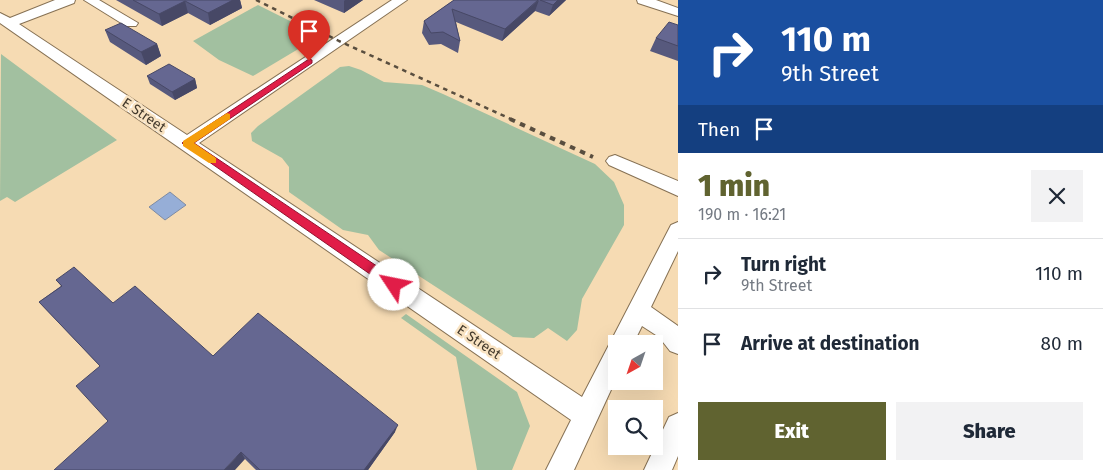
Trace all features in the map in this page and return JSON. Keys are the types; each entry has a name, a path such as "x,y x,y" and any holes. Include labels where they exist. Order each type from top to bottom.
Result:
{"lane":[{"path":"4,20 68,0"},
{"path":"90,0 131,23"},
{"path":"187,143 401,0"},
{"path":"643,0 678,12"},
{"name":"E Street","path":"4,20 586,415"},
{"path":"615,161 678,189"},
{"path":"626,335 678,230"},
{"path":"638,311 667,330 678,343"},
{"path":"560,470 608,370"},
{"path":"658,470 678,426"}],"shaded area":[{"path":"0,0 678,0 678,465 676,470 0,470"}],"green space":[{"path":"258,5 306,29 305,41 300,48 253,76 219,60 193,41"},
{"path":"1,54 117,140 15,202 7,197 0,201"},
{"path":"349,66 384,82 422,85 443,94 595,164 614,182 624,205 624,225 582,299 577,330 567,341 548,328 534,338 513,337 379,250 368,235 343,230 289,192 289,167 282,158 252,141 251,133 340,67"},
{"path":"406,314 517,392 530,426 512,470 477,470 456,357 401,318"}],"water":[{"path":"170,192 186,205 165,220 149,207"}],"building":[{"path":"133,0 233,0 208,13 185,1 159,14"},
{"path":"454,0 538,0 505,29 452,9 460,41 443,32 431,33 424,21"},
{"path":"540,0 558,0 553,5"},
{"path":"669,22 678,25 678,46 656,38"},
{"path":"121,23 157,44 141,52 105,30"},
{"path":"169,64 195,79 172,92 147,76"},
{"path":"74,267 113,303 135,286 213,356 258,313 398,425 364,470 260,470 241,452 224,470 54,470 108,421 76,386 100,366 39,302 62,286 56,280"}],"railway":[{"path":"256,0 339,41 513,120"},
{"path":"510,119 593,157"}],"slow traffic":[{"path":"213,161 187,143 227,116"}],"route":[{"path":"309,61 187,143 394,285"}]}
